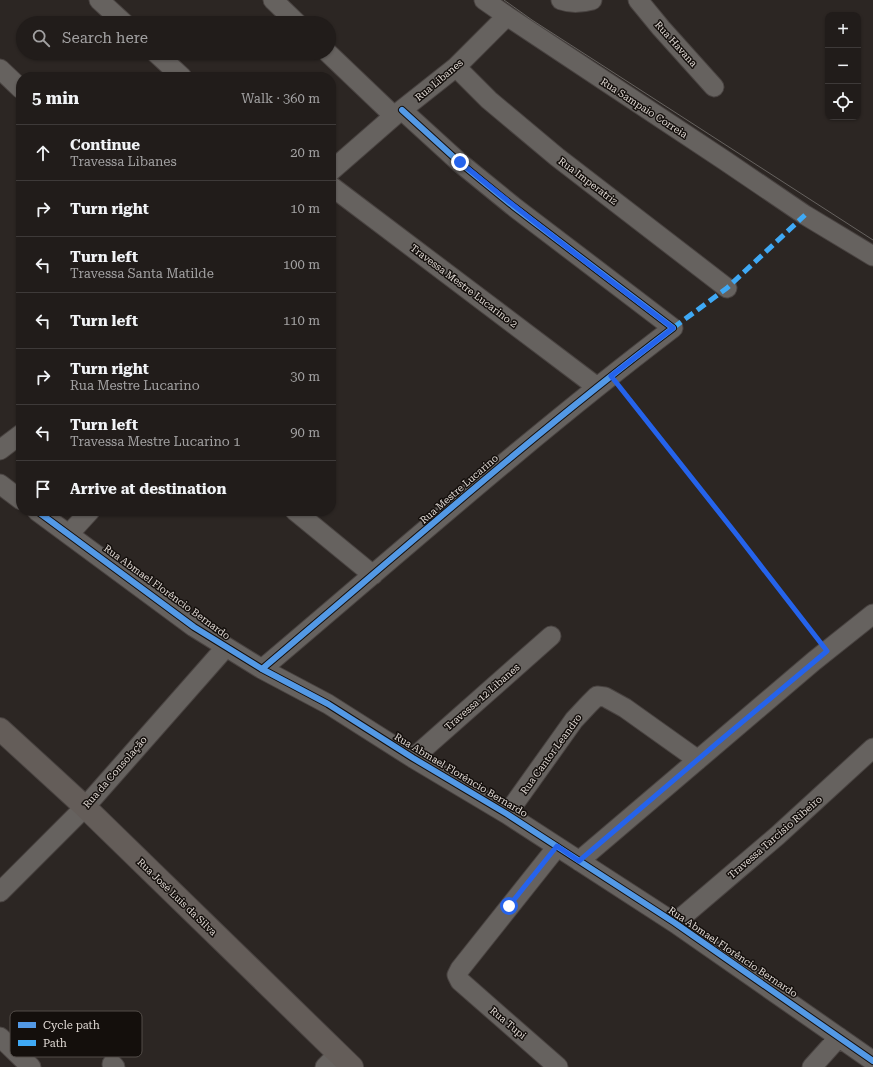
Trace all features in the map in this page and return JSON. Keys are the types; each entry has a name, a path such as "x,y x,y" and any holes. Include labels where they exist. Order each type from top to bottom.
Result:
{"street":[{"path":"99,0 116,16"},
{"path":"273,0 290,16"},
{"name":"Rua Sampaio Correia","path":"484,0 805,215 873,256"},
{"path":"561,0 574,3 592,0"},
{"name":"Rua Havana","path":"638,0 714,87"},
{"name":"Rua Libanes","path":"336,167 398,113 456,67 507,16"},
{"path":"164,60 177,72"},
{"path":"336,60 398,113"},
{"name":"Rua Imperatriz","path":"456,67 495,105 557,157 727,288"},
{"path":"0,69 16,83"},
{"name":"Rua Mestre Lucarino","path":"262,669 500,467 604,381 673,328 513,206 398,113"},
{"name":"Travessa Mestre Lucarino 2","path":"336,190 604,381"},
{"path":"0,450 16,438"},
{"path":"0,484 16,496"},
{"name":"Rua Abmael Florêncio Bernardo","path":"44,516 194,627 262,669 328,704 413,758 507,814 675,923 872,1060"},
{"path":"69,534 85,516"},
{"path":"301,516 373,576"},
{"path":"579,861 827,651 872,618"},
{"name":"Travessa 12 Libanes","path":"413,758 551,636"},
{"name":"Rua da Consolação","path":"0,892 85,807 226,647"},
{"name":"Rua Cantor Leandro","path":"507,814 574,720 588,704 598,696 605,697 625,708 698,760"},
{"name":"Rua José Luis da Silva","path":"0,729 85,807 338,1063"},
{"name":"Travessa Tarcísio Ribeiro","path":"675,923 777,836 873,748"},
{"name":"Rua Tupi","path":"557,846 460,968 457,975 458,979 558,1067"},
{"path":"0,1037 10,1047"},
{"path":"812,1067 839,1037"},
{"path":"21,1057 31,1067"}],"path":[{"path":"604,381 742,541 827,651"}],"tram line":[{"path":"504,0 532,20 873,240"}],"marked path":[{"path":"673,328 727,288 805,215"}],"cycle path":[{"path":"262,669 516,453 673,328 513,206 459,162 402,110"},
{"path":"44,516 194,627 262,669 328,704 413,758 507,814 675,923 873,1061"}],"route":[{"path":"460,162 586,263 673,328 611,376 827,651 579,861 557,846 509,906"}]}
